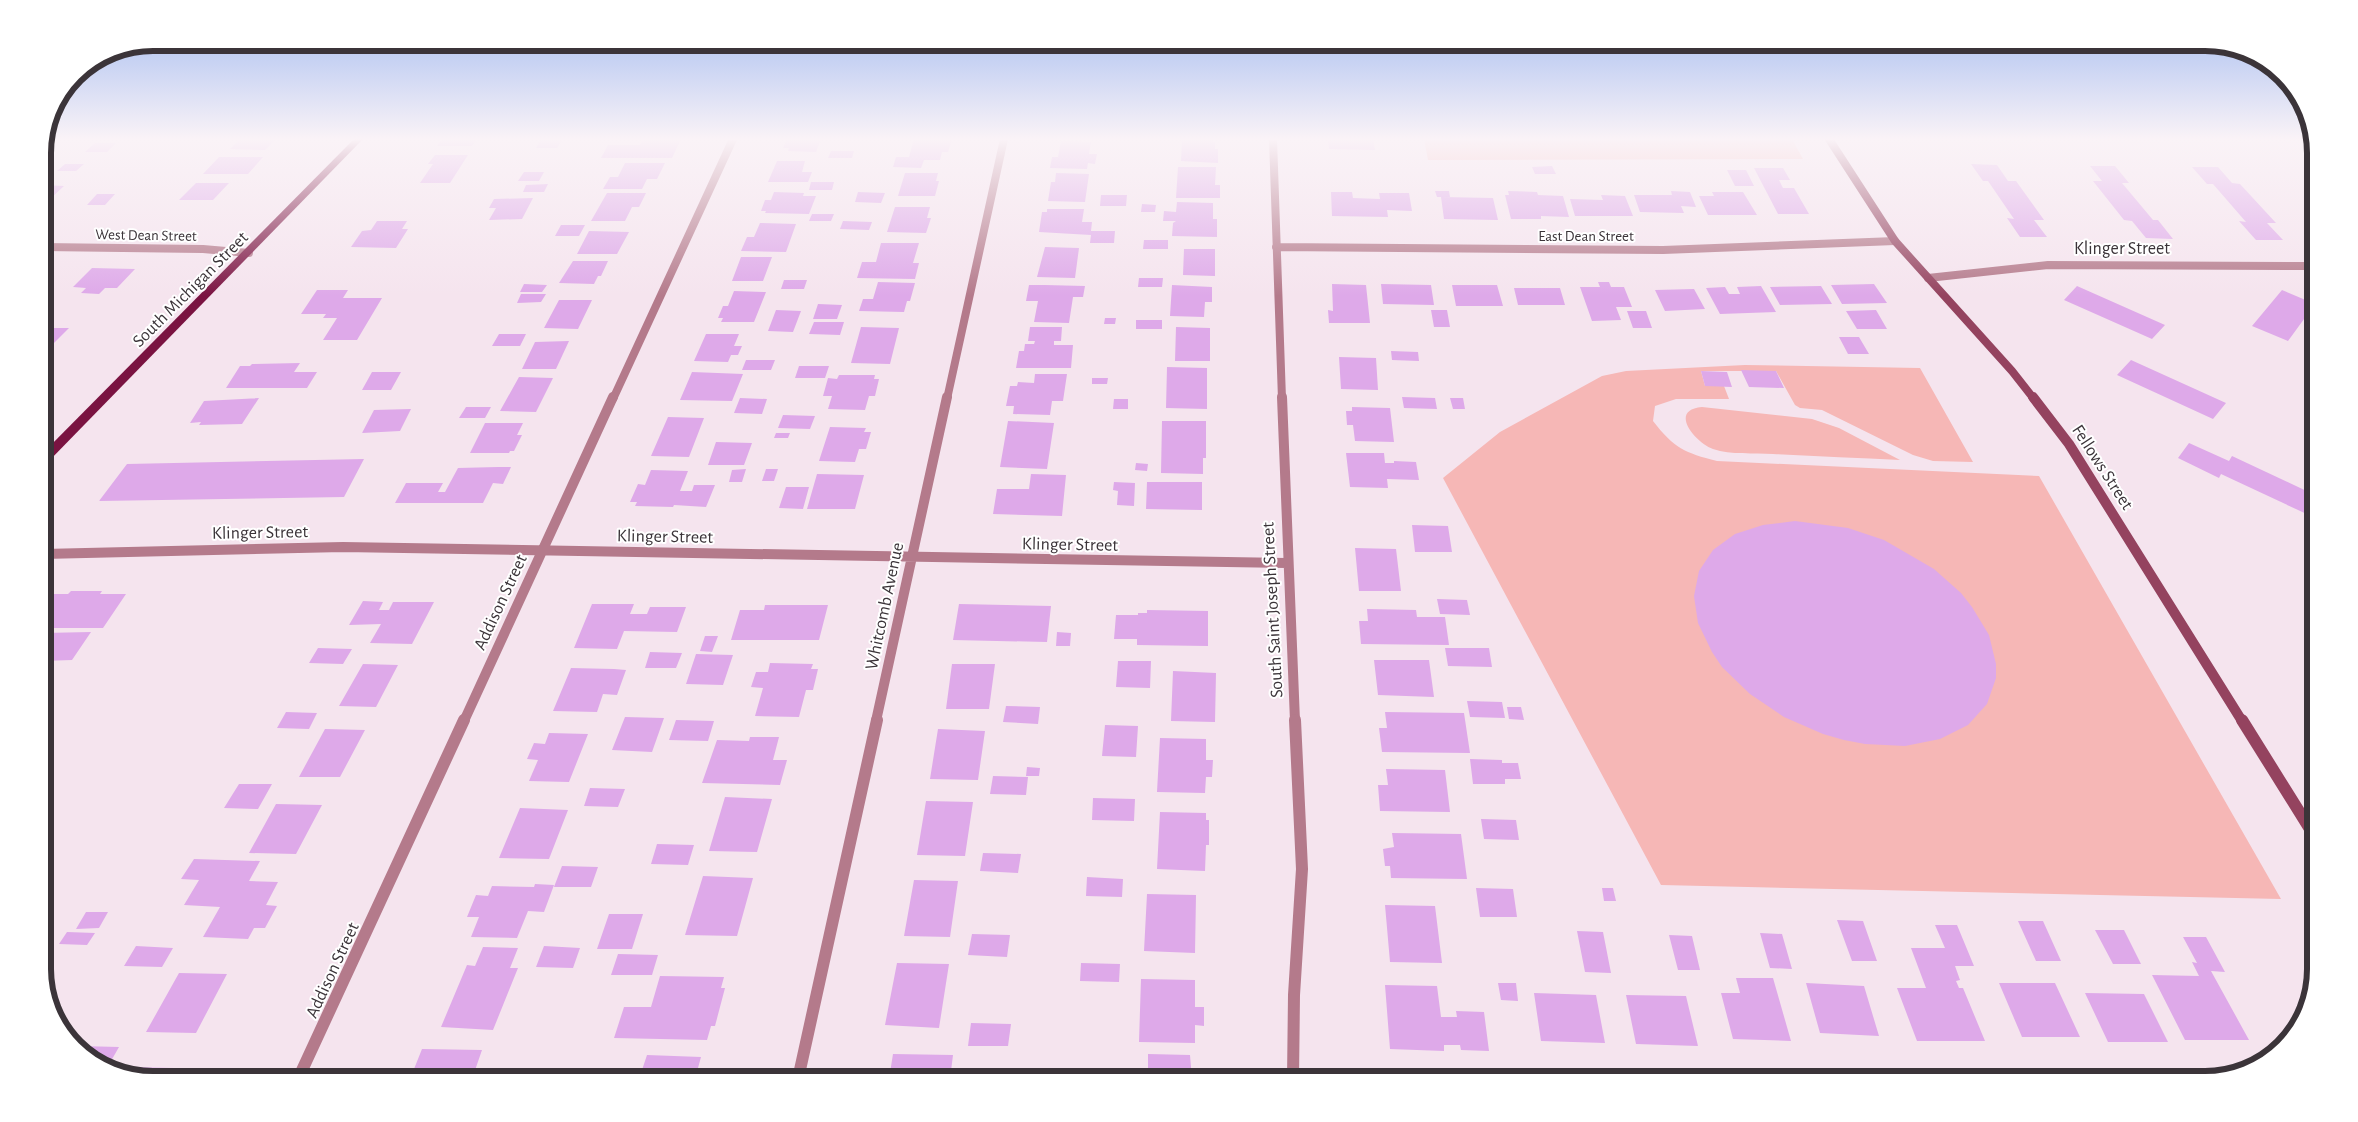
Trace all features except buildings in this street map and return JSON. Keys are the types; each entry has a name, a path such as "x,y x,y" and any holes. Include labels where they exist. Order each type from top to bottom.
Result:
{"main road":[{"name":"South Michigan Street","path":"51,452 308,191"}],"street":[{"name":"Addison Street","path":"302,1071 709,191"},
{"name":"Whitcomb Avenue","path":"800,1071 992,191"},
{"name":"South Saint Joseph Street","path":"1274,191 1287,564 1302,868 1294,995 1294,1071"},
{"name":"Fellows Street","path":"1862,191 1895,241 2012,371 2069,444 2307,823"},
{"name":"East Dean Street","path":"1276,247 1653,250 1895,241"},
{"name":"West Dean Street","path":"51,247 249,252"},
{"name":"Klinger Street","path":"1928,278 2048,265 2307,266"},
{"name":"Klinger Street","path":"51,554 343,547 542,549 911,558 1287,564"}],"shaded area":[{"path":"1745,365 1920,368 1973,462 1933,461 1913,455 1822,410 1800,408 1795,405 1776,371 1701,371 1705,386 1724,386 1729,399 1676,399 1655,406 1653,421 1667,438 1681,448 1717,461 2039,476 2281,899 1661,885 1443,478 1500,432 1602,376 1626,371"},
{"path":"1702,407 1812,419 1839,428 1900,460 1720,451 1699,440 1688,426 1687,414 1692,409"}]}
